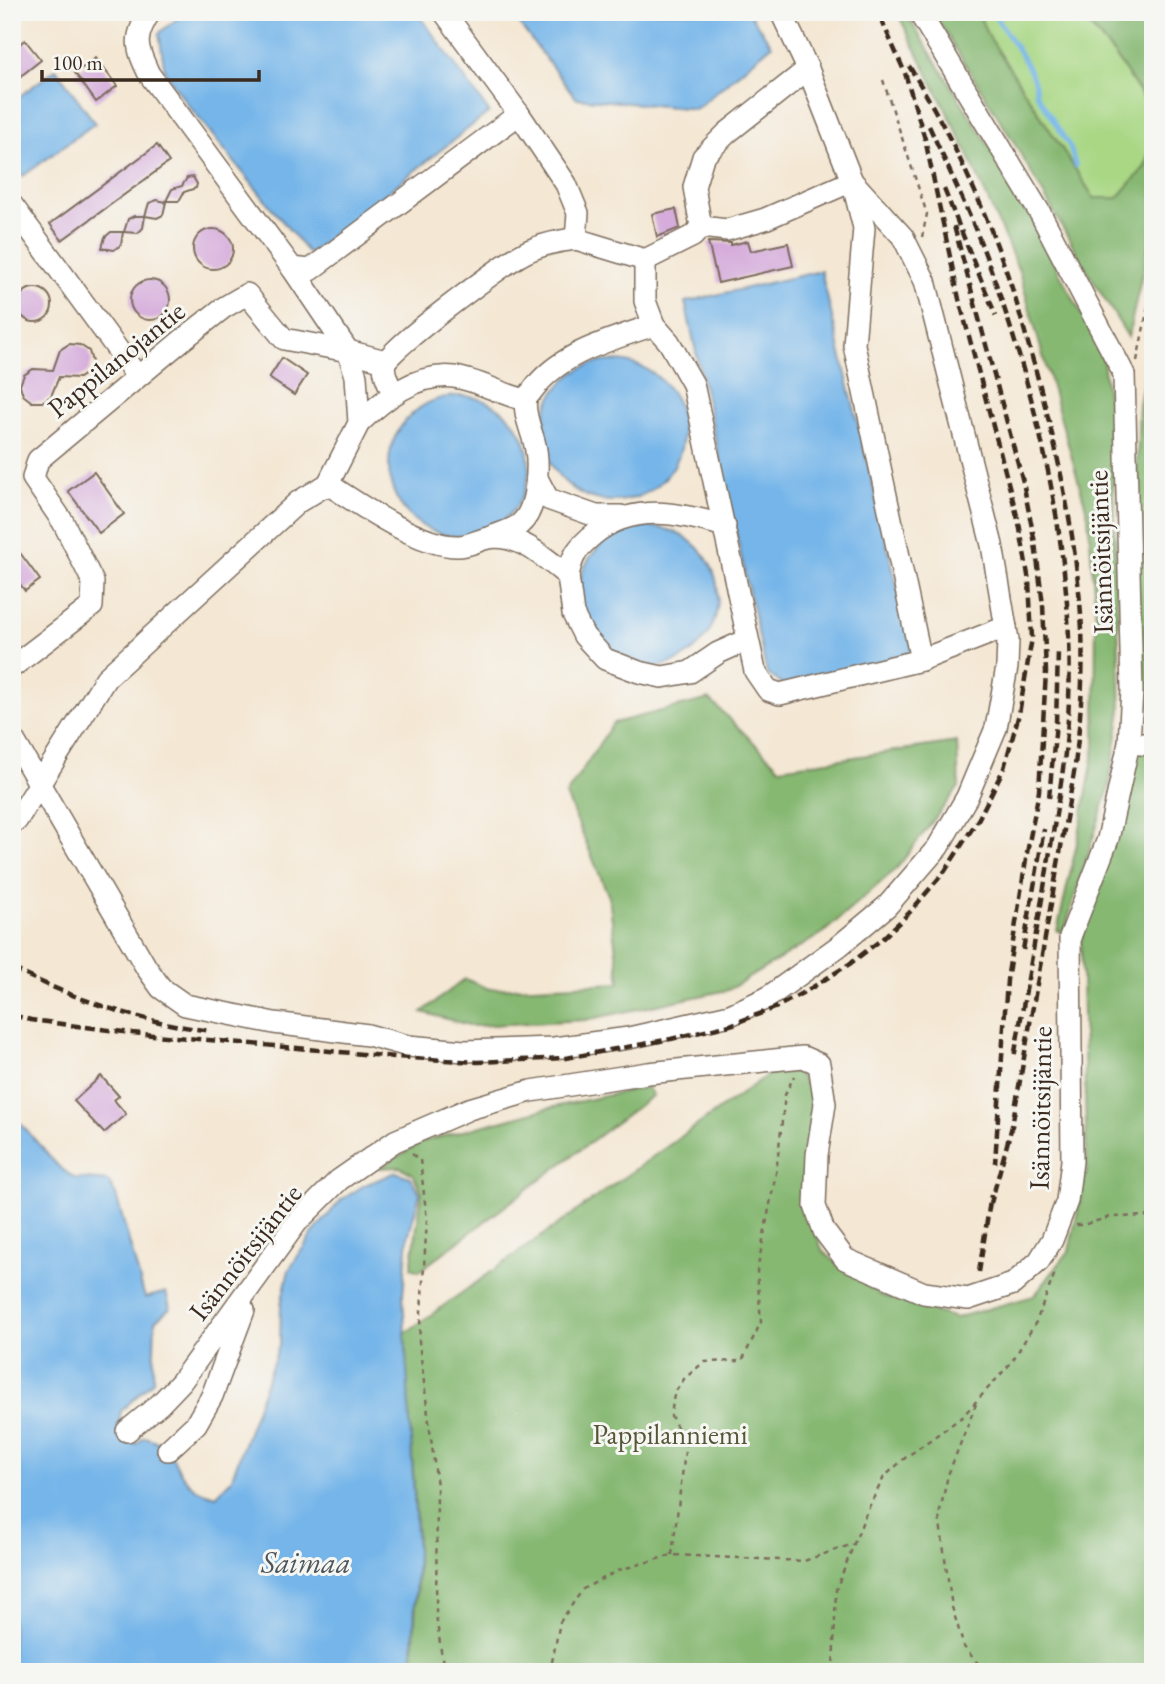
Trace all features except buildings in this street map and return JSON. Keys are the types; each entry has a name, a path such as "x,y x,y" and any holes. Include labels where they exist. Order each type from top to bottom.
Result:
{"street":[{"path":"150,12 138,31 139,53 149,74 292,268 348,351 356,376 359,423"},
{"path":"444,12 519,114 566,184 578,213 576,239"},
{"path":"781,12 808,69 852,181 864,228 854,345 921,660"},
{"name":"Isännöitsijäntie","path":"127,1432 181,1382 297,1222 339,1180 396,1141 469,1109 531,1091 648,1073 803,1057 819,1064 825,1104 817,1155 815,1206 824,1231 845,1259 924,1293 968,1299 1013,1284 1039,1261 1052,1240 1067,1201 1072,1161 1070,937 1108,839 1129,743 1132,690 1124,374 1040,213 919,12"},
{"path":"701,227 694,187 703,156 727,133 808,69"},
{"path":"292,268 310,270 519,114"},
{"path":"701,227 727,230 765,219 852,181"},
{"path":"12,737 146,967 161,988 184,1005 274,1023 368,1035 408,1046 464,1051 554,1048 629,1038 730,1015 767,998 839,946 887,906 938,848 967,797 996,728 1007,667 1008,640 989,532 925,281 904,237 852,181"},
{"path":"12,205 137,376"},
{"path":"393,394 384,370 385,360 425,325 520,256 550,242 576,239 645,260 693,236 701,227"},
{"path":"645,260 645,301 654,325 670,342 693,384 747,640 755,671 768,690 780,694 921,660 1006,627"},
{"name":"Pappilanojantie","path":"12,667 92,606 93,582 63,522 33,478 38,460 137,376 223,308 247,294 284,339 385,360"},
{"path":"328,484 364,508 427,540 458,547 521,523 531,504 537,478 537,450 527,418 526,400 538,383 559,365 585,350 654,325"},
{"path":"12,824 18,820 106,678 298,502 328,484 359,423 393,394 429,379 454,377 506,396 526,400"},
{"path":"537,478 548,499 596,516 654,512 688,516 724,526"},
{"path":"626,516 604,526 572,555 568,576 573,614 584,636 605,659 639,672 662,677 690,672 718,653 747,640"},
{"path":"490,537 516,540 533,549 568,576"},
{"path":"1129,743 1153,744"},
{"path":"167,1450 196,1424 212,1396 260,1271"},
{"path":"181,1382 185,1389 199,1398 212,1396"}],"path":[{"path":"883,80 927,214 916,263"},
{"path":"1137,360 1153,282"},
{"path":"1153,938 1149,956 1153,965"},
{"path":"672,1555 686,1444 671,1416 674,1394 684,1379 704,1362 742,1361 761,1322 757,1271 776,1173 785,1095 803,1057"},
{"path":"396,1141 420,1160 427,1220 419,1342 437,1486 436,1615 444,1672"},
{"path":"1060,1220 1068,1225 1083,1225 1110,1217 1153,1216"},
{"path":"833,1672 836,1590 853,1544 884,1477 961,1417 1011,1363 1036,1322 1057,1264"},
{"path":"977,1401 948,1475 939,1516 956,1621 964,1647 985,1672"},
{"path":"550,1672 560,1622 583,1589 619,1570 672,1555 804,1561 853,1544"}],"green space":[{"path":"897,12 905,12 1036,221 1059,272 1102,351 1111,427 1121,710 1109,787 1064,932 1057,931 1095,747 1096,615 1088,515 1019,271 967,152"},
{"path":"933,12 978,12 986,32 1094,198 1118,198 1145,167 1152,138 1150,108 1114,54 1078,12 1153,12 1153,226 1128,337 1013,141"},
{"path":"978,12 1077,12 1114,54 1150,108 1152,138 1145,167 1118,198 1094,198 986,32"},
{"path":"1153,333 1153,564 1150,572 1153,701 1138,718 1135,536 1139,405"},
{"path":"709,699 780,768 957,742 959,787 897,868 823,933 728,990 586,1020 472,1026 422,1012 465,979 489,989 620,983 609,897 566,795 613,723"},
{"name":"Pappilanniemi","path":"1137,751 1153,752 1153,1672 412,1672 417,1548 404,1334 769,1074 797,1072 814,1099 801,1194 823,1252 880,1295 955,1318 1034,1296 1069,1251 1087,1169 1081,940 1129,786"},
{"path":"647,1087 653,1095 419,1271 411,1268 422,1192 413,1174 400,1167 379,1168 422,1142 549,1108"}],"water":[{"path":"186,12 417,12 489,112 309,254 188,105 165,72 159,33"},
{"path":"510,12 748,12 772,45 696,109 576,98"},
{"path":"56,69 95,123 23,176 12,162 12,102"},
{"path":"821,271 914,656 786,686 767,674 685,302"},
{"path":"613,361 640,366 662,382 678,404 683,431 678,458 662,480 640,496 613,501 586,496 564,480 548,458 543,431 548,404 564,382 586,366"},
{"path":"459,396 486,401 508,417 524,439 529,466 524,493 508,515 486,531 459,536 432,531 410,515 394,493 389,466 394,439 410,417 432,401"},
{"path":"648,527 675,533 697,548 712,570 718,597 712,624 697,646 675,661 648,667 621,661 599,646 584,624 578,597 584,570 599,548 621,533"},
{"name":"Saimaa","path":"12,1114 58,1166 74,1178 108,1181 116,1195 145,1298 166,1292 170,1308 155,1321 153,1381 121,1411 119,1420 136,1444 144,1437 163,1446 188,1482 197,1489 216,1496 231,1480 280,1343 281,1304 289,1270 313,1233 341,1200 365,1185 396,1172 410,1177 420,1193 408,1237 403,1295 417,1551 412,1672 12,1672"}],"waterway":[{"path":"992,12 1026,63 1036,93 1070,147 1076,166"}],"railway":[{"path":"12,1015 31,1020 132,1033 395,1057 477,1062 566,1058 730,1025 775,1008 851,963 882,939 910,912 945,871 979,818 1004,768 1019,714 1032,638 1029,581 1019,523 959,299 925,139 905,73 878,12"},
{"path":"909,66 966,172 990,227 1013,292 1043,397 1058,463 1076,563 1082,630 1081,702 1074,773 1012,1126 991,1203"},
{"path":"929,126 983,249 1025,375 1052,489 1067,604 1070,662 1066,747 1014,1058"},
{"path":"944,189 996,316"},
{"path":"954,226 1023,482 1043,605 1046,672 1039,791 1007,980 995,1163"},
{"path":"1049,798 1056,723 1058,651"},
{"path":"1023,950 1044,829"},
{"path":"12,968 84,1000 134,1016 211,1031"},
{"path":"979,1272 991,1195"}]}
